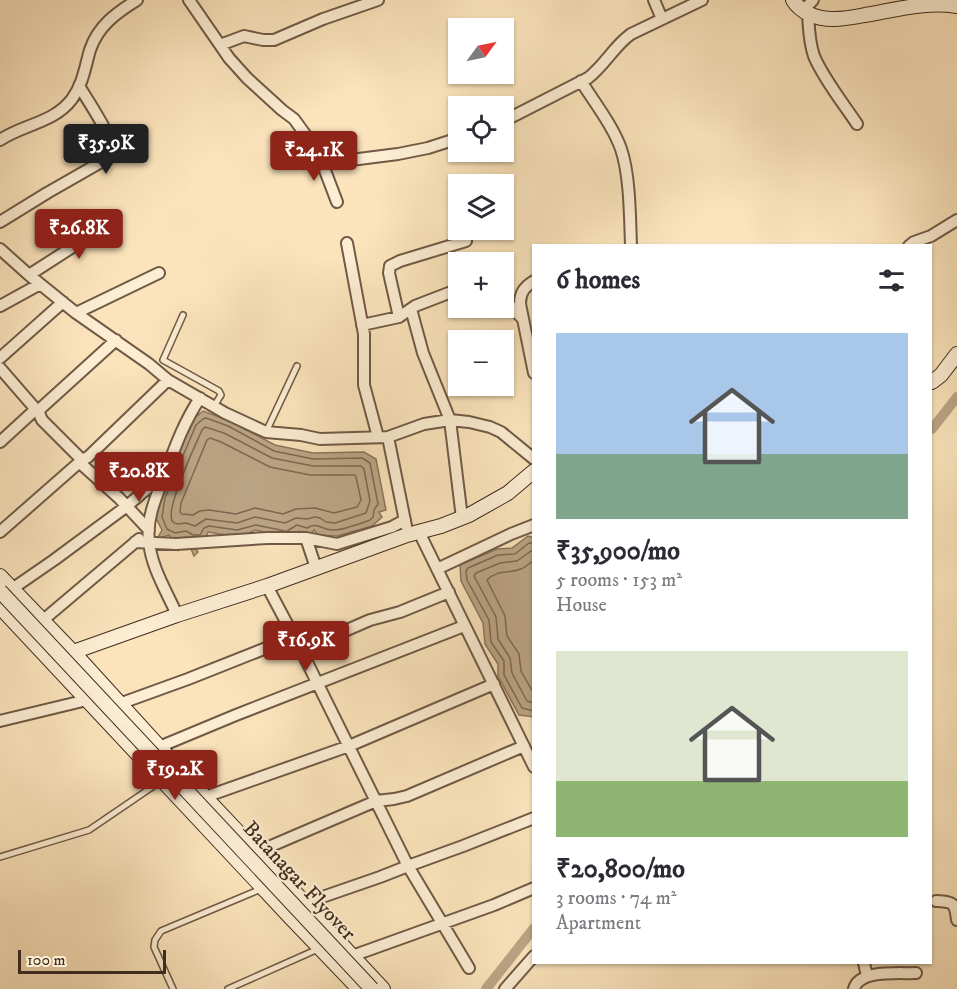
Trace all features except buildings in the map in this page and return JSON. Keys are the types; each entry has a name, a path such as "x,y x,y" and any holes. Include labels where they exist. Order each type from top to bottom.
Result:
{"street":[{"path":"0,140 11,133 52,117 68,104 79,86 90,50 100,28 136,0"},
{"path":"189,0 229,58 247,78 294,119 318,152 337,202"},
{"path":"220,45 244,36 274,40 323,19 378,0"},
{"path":"654,0 662,19"},
{"path":"514,116 597,71 622,40 631,33 702,0"},
{"path":"793,0 798,8 806,13 831,19 921,5 957,6"},
{"path":"813,0 806,13 814,56 857,124"},
{"path":"581,81 621,149 629,200 631,244"},
{"path":"0,222 110,157 113,147 79,86"},
{"path":"318,152 330,160 343,161 398,154 448,142"},
{"path":"912,244 931,236 957,220"},
{"path":"29,275 113,221"},
{"path":"399,317 389,273 390,266 466,241"},
{"path":"347,243 365,344 364,385 383,437 405,520 437,569 532,762"},
{"path":"0,249 76,313 168,380 225,413 266,432 320,439 383,437 424,424 450,420 490,427 501,432 532,457"},
{"path":"76,313 159,273"},
{"path":"532,283 520,295 532,363"},
{"path":"0,306 40,284"},
{"path":"362,325 399,317 415,306 448,293"},
{"path":"0,358 63,302"},
{"path":"411,309 423,353 450,420 462,518"},
{"path":"514,309 523,318"},
{"path":"0,441 40,409 116,340"},
{"path":"932,382 957,354"},
{"path":"0,368 42,420 127,506 148,535 176,544 306,538 336,544 392,527 405,520"},
{"path":"0,532 88,457 168,380"},
{"path":"177,615 152,557 148,535 153,505 182,429 200,398"},
{"path":"6,590 54,560 127,506 166,472"},
{"path":"56,667 73,652 462,518 487,506 532,473"},
{"path":"437,569 532,526"},
{"path":"42,621 135,542 148,535"},
{"path":"306,538 316,568"},
{"path":"0,576 6,590 73,652 383,989"},
{"path":"267,586 408,866 469,968"},
{"name":"Batanagar Flyover","path":"6,590 372,989"},
{"path":"301,650 370,620 400,612 449,592"},
{"path":"0,607 359,989"},
{"path":"159,747 464,626"},
{"path":"119,704 294,637"},
{"path":"0,721 87,700 102,684"},
{"path":"205,797 348,746 494,684"},
{"path":"257,852 376,801 394,800 408,795 532,738"},
{"path":"305,903 380,878 532,819"},
{"path":"352,956 494,905 532,889"},
{"path":"936,901 954,904 957,920"},
{"path":"506,989 532,958"},
{"path":"864,964 867,976"},
{"path":"854,989 858,981 867,976 916,973"}],"lane":[{"path":"157,370 183,315"},
{"path":"163,360 219,391 221,395 214,406"},
{"path":"266,432 297,366"},
{"path":"0,857 89,830 162,780"},
{"path":"172,989 154,947 155,940 161,932 262,888"},
{"path":"228,989 319,948"}],"water":[{"path":"203,411 227,420 231,417 233,423 275,445 313,453 364,452 376,459 386,510 379,512 382,517 372,526 337,536 318,535 314,530 308,538 299,531 288,538 256,530 238,537 208,532 205,541 191,541 198,552 194,556 186,537 180,538 178,550 169,535 157,539 162,530 156,518 159,497 191,421"},
{"path":"528,536 532,537 532,717 519,715 498,676 498,664 485,644 483,623 461,581 460,565 497,549 512,548"}],"waterway":[{"path":"932,429 957,397"},
{"path":"486,989 532,931"}]}
